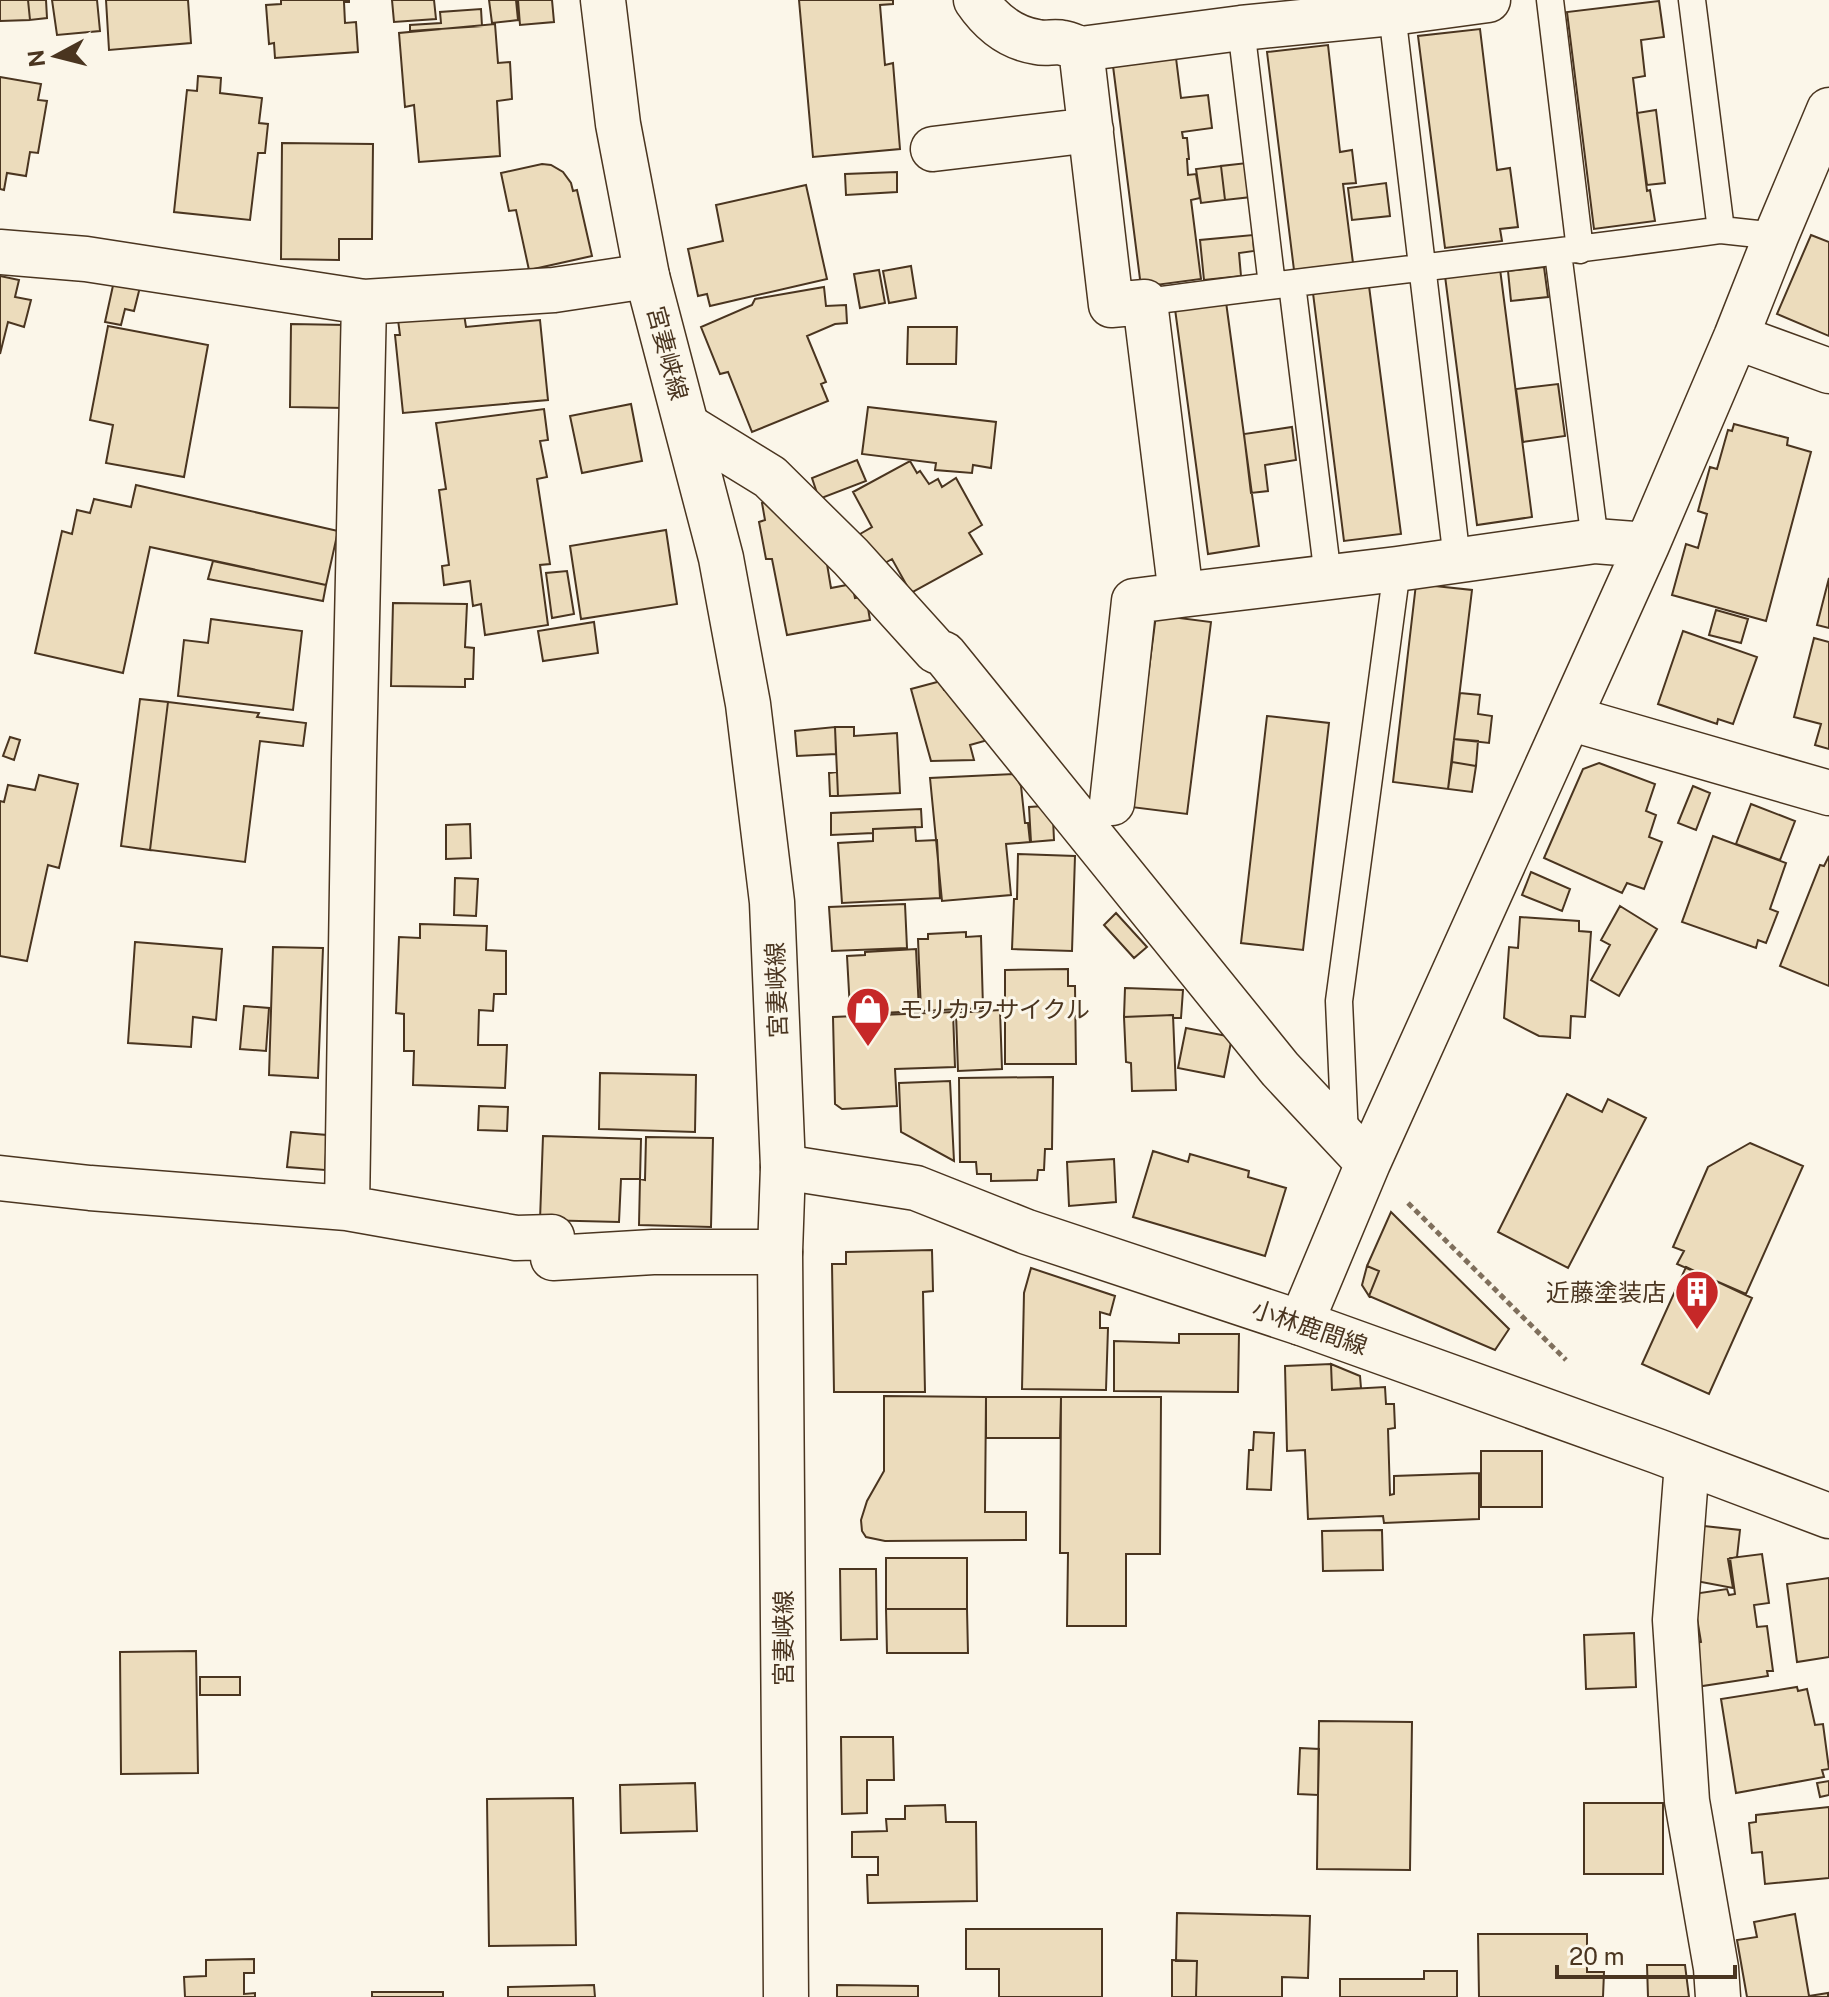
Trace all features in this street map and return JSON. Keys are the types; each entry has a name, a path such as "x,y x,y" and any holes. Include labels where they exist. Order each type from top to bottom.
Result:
{"street":[{"name":"宮妻峡線","path":"603,0 618,124 647,276 721,558 748,704 772,902 783,1167 780,1252 786,1997"},
{"path":"976,0 988,17 1006,31 1041,43 1061,42 1081,49 1241,28 1296,11 1392,13 1488,0"},
{"path":"1081,49 1111,305 1145,302 1181,595"},
{"path":"1301,1323 1356,1151 1569,718 1736,337 1829,110"},
{"path":"933,149 1091,130"},
{"path":"0,252 86,259 364,302 554,290 647,276"},
{"path":"347,1208 364,302"},
{"path":"1736,337 1829,371"},
{"path":"687,426 770,477 851,557 936,651 944,654 1280,1069 1356,1151"},
{"path":"1112,803 1134,601 1595,541 1647,545"},
{"path":"1569,718 1829,793"},
{"name":"小林鹿間線","path":"783,1167 916,1188 1027,1232 1301,1323 1829,1516"},
{"path":"0,1178 347,1208 516,1238 552,1237 553,1258 653,1252 780,1252"},
{"path":"1687,1463 1675,1620 1687,1801 1716,1968 1718,1997"}],"lane":[{"path":"1550,0 1595,541"},
{"path":"1692,0 1721,230"},
{"path":"1392,13 1457,560"},
{"path":"1241,28 1328,577"},
{"path":"1145,302 1721,230 1776,236"},
{"path":"1356,1151 1339,1001 1397,569"}],"path":[{"path":"1356,1151 1568,1362"}],"building":[{"path":"0,0 28,0 30,20 0,21"},
{"path":"28,0 46,0 47,18 30,20"},
{"path":"52,0 97,0 100,31 57,35"},
{"path":"106,0 188,0 191,43 109,50"},
{"path":"281,0 349,0 344,2 345,23 356,22 358,52 275,58 274,43 269,44 266,5 281,4"},
{"path":"392,0 434,0 436,19 394,22"},
{"path":"489,0 516,0 518,20 492,23"},
{"path":"518,0 552,0 554,22 520,25"},
{"path":"799,0 893,0 893,4 880,5 885,65 893,63 900,149 813,157"},
{"path":"1659,1 1664,37 1641,40 1645,76 1633,78 1647,191 1650,190 1655,221 1594,229 1567,12"},
{"path":"481,9 482,26 410,31 410,25 441,23 440,12"},
{"path":"495,24 498,63 510,62 512,99 497,101 500,156 419,162 414,105 405,107 399,33"},
{"path":"1480,29 1497,170 1510,168 1518,227 1500,229 1502,241 1445,248 1418,36"},
{"path":"1328,45 1340,152 1352,150 1356,183 1343,184 1353,263 1294,270 1267,52"},
{"path":"1176,58 1181,98 1208,95 1212,128 1182,132 1183,138 1187,138 1188,175 1196,174 1200,198 1191,200 1201,279 1141,287 1113,66"},
{"path":"198,76 221,78 220,93 262,98 259,123 268,124 265,153 258,153 250,220 174,212 187,90 197,91"},
{"path":"0,77 41,84 38,100 47,101 38,153 30,152 26,176 7,173 4,190 0,189"},
{"path":"1656,110 1665,183 1647,185 1637,113"},
{"path":"282,143 373,144 372,239 339,239 339,260 281,259"},
{"path":"1247,163 1251,197 1225,200 1221,166"},
{"path":"542,164 563,172 573,191 577,190 592,256 529,270 516,210 509,211 501,173"},
{"path":"1221,166 1225,200 1201,203 1196,169"},
{"path":"897,172 897,192 846,195 845,174"},
{"path":"1386,183 1390,216 1352,220 1348,188"},
{"path":"806,185 827,279 710,306 707,294 698,296 688,249 723,241 716,205"},
{"path":"1253,235 1254,251 1239,253 1241,276 1204,280 1200,240"},
{"path":"1811,235 1829,242 1829,336 1777,314"},
{"path":"911,266 916,298 889,303 883,271"},
{"path":"1544,267 1548,297 1511,301 1508,271"},
{"path":"1500,269 1532,517 1477,525 1445,276"},
{"path":"879,270 885,303 860,308 854,274"},
{"path":"0,276 19,280 15,297 31,300 24,327 8,322 0,354"},
{"path":"114,281 140,287 134,311 125,309 121,325 105,322"},
{"path":"1369,286 1401,534 1344,541 1313,293"},
{"path":"824,287 826,306 846,305 847,323 835,324 807,336 826,382 821,384 828,401 752,432 728,372 720,374 701,327 752,305 755,299"},
{"path":"1226,302 1259,546 1208,554 1175,309"},
{"path":"464,314 466,327 540,320 548,400 403,413 395,335 400,335 398,320"},
{"path":"291,324 346,325 345,408 290,407"},
{"path":"108,326 208,345 184,477 106,463 113,425 90,420"},
{"path":"908,327 957,327 956,364 907,364"},
{"path":"1558,384 1565,436 1523,442 1516,389"},
{"path":"631,404 642,461 582,473 570,416"},
{"path":"868,407 996,422 991,468 973,465 972,473 935,470 936,463 862,454"},
{"path":"544,409 548,440 540,441 547,477 537,479 550,564 540,565 548,625 485,635 481,604 473,606 470,581 444,585 442,566 449,565 439,490 446,489 436,423"},
{"path":"1734,424 1788,438 1787,445 1811,452 1766,621 1672,595 1686,544 1698,548 1707,514 1698,511 1710,467 1717,469 1728,430 1732,431"},
{"path":"1292,427 1296,460 1265,465 1268,491 1251,493 1244,434"},
{"path":"857,460 866,481 819,499 812,478"},
{"path":"910,461 929,484 938,479 942,487 956,478 982,525 969,533 982,554 911,593 892,559 878,567 860,534 872,527 853,492"},
{"path":"136,485 338,531 326,585 150,547 123,673 35,653 62,531 72,534 77,510 90,513 94,499 131,507"},
{"path":"773,501 826,558 831,588 852,584 855,598 866,596 870,620 787,635 772,559 766,559 759,522 765,520 762,503"},
{"path":"666,530 677,604 581,619 570,546"},
{"path":"213,561 326,585 323,601 208,579"},
{"path":"567,571 574,614 552,618 546,573"},
{"path":"1829,578 1829,628 1817,625"},
{"path":"1416,584 1472,590 1448,789 1393,782"},
{"path":"393,603 467,604 465,647 474,648 473,679 465,679 465,687 391,686"},
{"path":"1716,610 1748,619 1741,643 1709,635"},
{"path":"1156,615 1211,622 1187,814 1131,807"},
{"path":"211,619 302,631 293,710 178,696 184,640 208,643"},
{"path":"594,622 598,653 543,661 538,631"},
{"path":"1683,631 1757,657 1733,724 1718,719 1717,724 1658,704"},
{"path":"1814,638 1829,642 1829,749 1815,745 1821,724 1794,717"},
{"path":"941,681 944,690 951,689 988,740 970,745 974,760 931,761 911,689"},
{"path":"1460,693 1480,695 1478,714 1492,716 1489,743 1454,739"},
{"path":"140,699 168,702 150,850 121,846"},
{"path":"168,702 259,713 257,717 306,723 303,746 260,741 245,862 150,850"},
{"path":"1267,716 1329,723 1303,950 1241,943"},
{"path":"835,727 854,727 854,736 897,733 900,793 838,796"},
{"path":"835,727 836,754 797,756 795,731"},
{"path":"10,737 20,740 14,760 3,756"},
{"path":"1454,739 1478,741 1476,766 1452,762"},
{"path":"1452,762 1476,766 1472,792 1448,789"},
{"path":"1599,763 1655,784 1646,811 1656,815 1649,837 1662,842 1644,889 1627,883 1622,893 1544,858 1583,769"},
{"path":"837,772 838,796 830,796 829,773"},
{"path":"1014,774 1021,786 1030,842 1006,844 1011,895 942,901 930,778"},
{"path":"39,775 78,784 59,868 48,865 27,961 0,956 0,801 4,802 8,785 35,790"},
{"path":"1693,786 1710,793 1696,830 1678,823"},
{"path":"1751,804 1795,821 1780,860 1736,844"},
{"path":"1045,806 1053,818 1054,840 1031,842 1029,807"},
{"path":"921,809 922,827 831,835 831,813"},
{"path":"470,824 471,858 446,859 446,825"},
{"path":"915,827 916,841 937,840 940,898 842,903 838,843 873,841 873,829"},
{"path":"1713,836 1786,863 1770,909 1778,912 1766,943 1758,940 1756,948 1682,922"},
{"path":"1018,854 1075,856 1072,951 1012,949"},
{"path":"1829,856 1829,986 1780,966 1820,865 1824,866"},
{"path":"1531,872 1570,889 1562,911 1522,895"},
{"path":"455,878 478,879 476,916 454,915"},
{"path":"905,904 907,948 832,951 829,907"},
{"path":"1620,906 1657,929 1619,996 1591,980 1610,945 1601,940"},
{"path":"1116,913 1147,947 1134,958 1104,925"},
{"path":"1520,917 1579,921 1579,931 1591,932 1585,1017 1571,1016 1570,1038 1539,1036 1504,1018 1509,947 1518,948"},
{"path":"420,924 487,926 486,950 506,951 506,994 494,994 493,1011 479,1010 478,1045 507,1045 505,1088 413,1085 414,1051 404,1051 404,1014 396,1013 399,937 420,938"},
{"path":"966,932 966,937 981,936 983,1008 921,1011 918,939 928,939 928,934"},
{"path":"135,942 222,949 216,1020 193,1017 191,1047 128,1043"},
{"path":"273,947 323,948 318,1078 269,1075"},
{"path":"916,949 919,1011 864,1014 864,1010 850,1010 847,956"},
{"path":"1068,969 1068,986 1075,986 1076,1064 1005,1064 1005,970"},
{"path":"1125,988 1183,990 1181,1018 1173,1018 1173,1015 1124,1017"},
{"path":"244,1006 269,1008 266,1051 240,1049"},
{"path":"1000,1010 1002,1069 958,1071 956,1013"},
{"path":"953,1012 955,1067 895,1069 897,1106 842,1109 835,1104 833,1017"},
{"path":"1173,1015 1176,1090 1132,1091 1131,1063 1126,1062 1124,1017"},
{"path":"1186,1028 1232,1037 1224,1077 1178,1068"},
{"path":"600,1073 696,1075 695,1132 599,1129"},
{"path":"1053,1077 1052,1149 1045,1149 1044,1170 1038,1170 1037,1180 991,1181 991,1174 977,1174 976,1162 960,1162 959,1078"},
{"path":"950,1081 954,1161 901,1132 899,1083"},
{"path":"1567,1094 1602,1112 1608,1099 1646,1118 1568,1268 1498,1232"},
{"path":"479,1106 508,1107 507,1131 478,1130"},
{"path":"291,1132 327,1135 325,1170 287,1167"},
{"path":"543,1136 641,1139 640,1179 621,1179 619,1222 540,1220"},
{"path":"646,1137 713,1138 711,1227 639,1225 640,1179 645,1180"},
{"path":"1750,1143 1803,1166 1746,1294 1677,1264 1684,1251 1673,1247 1708,1167"},
{"path":"1153,1151 1188,1162 1190,1154 1249,1171 1248,1177 1286,1188 1265,1256 1133,1217"},
{"path":"1114,1159 1116,1202 1069,1206 1067,1162"},
{"path":"1391,1212 1509,1329 1495,1350 1369,1296 1379,1271 1367,1266"},
{"path":"932,1250 933,1291 923,1292 925,1392 834,1392 832,1264 846,1264 846,1252"},
{"path":"1367,1266 1379,1271 1369,1296 1362,1285"},
{"name":"近藤塗装店","path":"1686,1267 1752,1298 1709,1394 1642,1364"},
{"path":"1031,1268 1115,1296 1110,1315 1100,1312 1100,1328 1108,1328 1106,1390 1022,1389 1024,1293"},
{"path":"1179,1334 1239,1334 1238,1392 1114,1391 1114,1341 1179,1343"},
{"path":"1331,1364 1360,1376 1361,1388 1332,1390"},
{"path":"1331,1364 1332,1390 1385,1387 1386,1404 1394,1404 1395,1428 1388,1429 1390,1495 1394,1494 1394,1476 1479,1473 1479,1519 1384,1523 1383,1516 1308,1519 1305,1450 1287,1451 1285,1366"},
{"path":"884,1396 986,1397 985,1512 1026,1512 1026,1540 885,1541 866,1537 861,1520 867,1501 884,1471"},
{"path":"986,1397 1061,1397 1060,1438 986,1438"},
{"path":"1061,1397 1161,1397 1160,1554 1126,1554 1126,1626 1067,1626 1068,1553 1060,1553"},
{"path":"1254,1432 1274,1433 1271,1490 1247,1489 1249,1450 1253,1450"},
{"path":"1481,1451 1542,1451 1542,1507 1481,1507"},
{"path":"1704,1526 1740,1530 1737,1557 1728,1559 1733,1588 1696,1581"},
{"path":"1382,1530 1383,1570 1323,1571 1322,1531"},
{"path":"1762,1554 1769,1603 1754,1605 1757,1627 1767,1626 1773,1671 1767,1671 1768,1676 1696,1687 1690,1644 1701,1642 1693,1594 1727,1589 1729,1595 1735,1594 1730,1558"},
{"path":"886,1558 967,1558 967,1609 886,1609"},
{"path":"840,1569 876,1569 877,1639 841,1640"},
{"path":"1829,1578 1829,1657 1797,1662 1787,1584"},
{"path":"886,1609 967,1609 968,1653 887,1653"},
{"path":"1634,1633 1636,1687 1586,1689 1584,1635"},
{"path":"196,1651 198,1773 121,1774 120,1652"},
{"path":"200,1677 240,1677 240,1695 200,1695"},
{"path":"1797,1687 1798,1691 1807,1689 1815,1725 1823,1724 1829,1769 1822,1770 1824,1777 1736,1793 1721,1699"},
{"path":"1319,1721 1412,1722 1410,1870 1317,1869"},
{"path":"841,1737 893,1737 894,1780 867,1780 867,1813 842,1814"},
{"path":"1300,1748 1319,1749 1318,1795 1298,1794"},
{"path":"1829,1781 1829,1795 1820,1797 1817,1783"},
{"path":"695,1783 697,1831 621,1833 620,1785"},
{"path":"573,1798 576,1945 489,1946 487,1799"},
{"path":"1584,1803 1663,1803 1663,1874 1584,1874"},
{"path":"945,1805 946,1822 976,1822 977,1901 868,1903 867,1875 878,1875 878,1857 852,1857 852,1832 887,1831 886,1819 905,1819 905,1806"},
{"path":"1829,1807 1829,1878 1765,1884 1762,1852 1752,1853 1749,1823 1756,1822 1756,1815"},
{"path":"1177,1913 1310,1916 1308,1978 1282,1977 1282,1997 1196,1997 1197,1961 1176,1961"},
{"path":"1795,1914 1809,1996 1828,1993 1828,1997 1747,1997 1737,1940 1757,1937 1754,1922"},
{"path":"966,1929 1102,1929 1102,1997 999,1997 999,1969 966,1969"},
{"path":"1478,1934 1587,1934 1587,1972 1604,1972 1603,1997 1479,1997"},
{"path":"254,1959 254,1973 244,1973 244,1994 255,1993 255,1997 185,1997 184,1977 206,1976 206,1960"},
{"path":"1172,1960 1197,1961 1196,1997 1172,1997"},
{"path":"1647,1965 1685,1965 1689,1997 1648,1997"},
{"path":"1424,1971 1457,1971 1457,1997 1340,1997 1340,1979 1424,1979"},
{"path":"594,1985 595,1997 508,1997 508,1987"},
{"path":"837,1985 918,1986 918,1997 837,1997"},
{"path":"372,1992 443,1992 443,1997 372,1997"}],"place":[{"name":"モリカワサイクル","path":"868,1048"},
{"name":"近藤塗装店","path":"1697,1331"}]}
